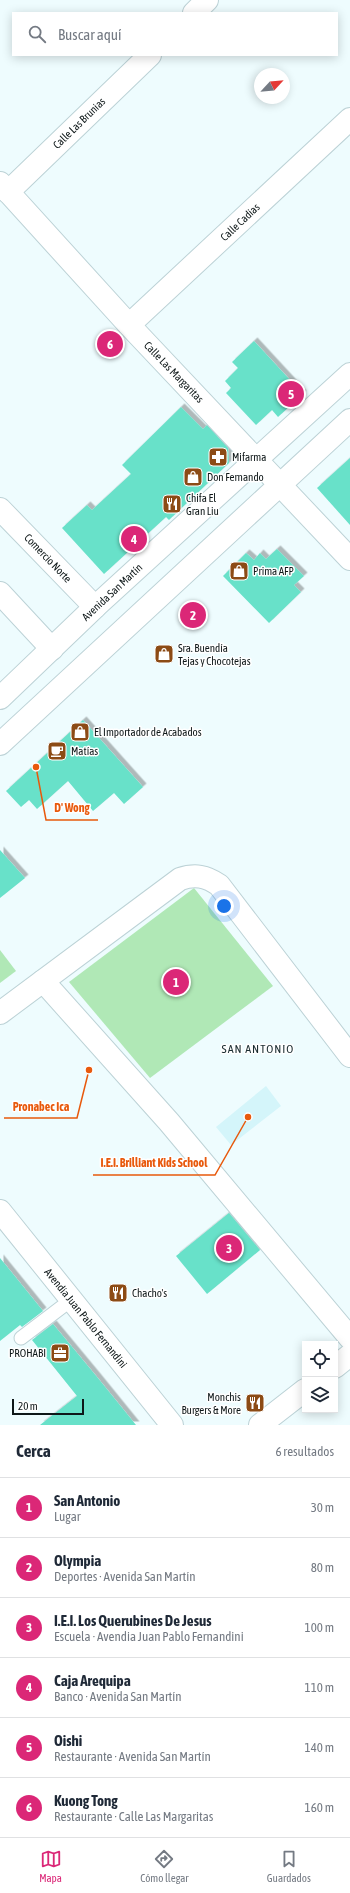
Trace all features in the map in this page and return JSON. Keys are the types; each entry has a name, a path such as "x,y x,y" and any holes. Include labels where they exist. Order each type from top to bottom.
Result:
{"street":[{"path":"195,12 207,0"},
{"name":"Calle Las Brunias","path":"4,188 149,56"},
{"name":"Calle Cadias","path":"129,325 350,119"},
{"name":"Calle Las Margaritas","path":"4,188 129,325 350,559"},
{"name":"Avenida San Martín","path":"0,698 95,607 350,374"},
{"path":"0,744 350,420"},
{"name":"Comercio Norte","path":"0,509 95,607"},
{"path":"0,593 52,649"},
{"path":"0,1013 180,879 190,876 200,876 210,879 219,885 350,1056"},
{"path":"43,981 169,1122 350,1338"},
{"name":"Avendia Juan Pablo Fernandini","path":"0,1211 172,1425"},
{"path":"338,1365 350,1355"},
{"path":"260,1425 302,1392"}],"lane":[{"path":"21,1338 71,1300"}],"shaded area":[{"path":"266,1086 281,1106 231,1145 216,1127"}],"green space":[{"path":"194,888 273,986 150,1078 69,982"},
{"path":"0,950 16,971 0,983"}],"building":[{"path":"254,341 303,394 278,417 272,410 256,425 226,393 231,388 225,381 238,368 232,362"},
{"path":"181,407 203,429 207,425 228,448 229,463 169,520 166,517 104,574 62,528 87,505 92,510 131,474 122,465"},
{"path":"350,458 350,525 317,488"},
{"path":"277,549 304,576 294,585 301,592 269,623 223,576 246,553 254,560 260,553 266,559"},
{"path":"83,720 143,787 124,804 114,793 93,811 68,781 37,809 29,800 21,807 6,791"},
{"path":"0,850 25,878 0,898"},
{"path":"229,1213 260,1250 207,1294 176,1256"},
{"path":"0,1258 43,1311 22,1327 20,1325 0,1341"},
{"path":"53,1324 136,1425 40,1425 77,1396 32,1340"}],"place":[{"name":"Kuong Tong","path":"110,344"},
{"name":"Oishi","path":"291,394"},
{"name":"Mifarma","path":"218,457"},
{"name":"Don Fernando","path":"193,477"},
{"name":"Chifa El Gran Liu","path":"172,504"},
{"name":"Caja Arequipa","path":"134,539"},
{"name":"Prima AFP","path":"239,571"},
{"name":"Olympia","path":"193,615"},
{"name":"Sra. Buendía Tejas y Chocotejas","path":"164,654"},
{"name":"El Importador de Acabados","path":"80,732"},
{"name":"Matías","path":"57,751"},
{"name":"D' Wong","path":"36,767"},
{"name":"San Antonio","path":"176,982"},
{"name":"Pronabec Ica","path":"89,1070"},
{"name":"I.E.I. Brilliant Kids School","path":"248,1117"},
{"name":"I.E.I. Los Querubines De Jesus","path":"229,1248"},
{"name":"Chacho's","path":"118,1293"},
{"name":"PROHABI","path":"60,1353"},
{"name":"Monchis Burgers & More","path":"255,1403"}],"district":[{"name":"SAN ANTONIO","path":"258,1049"}]}
